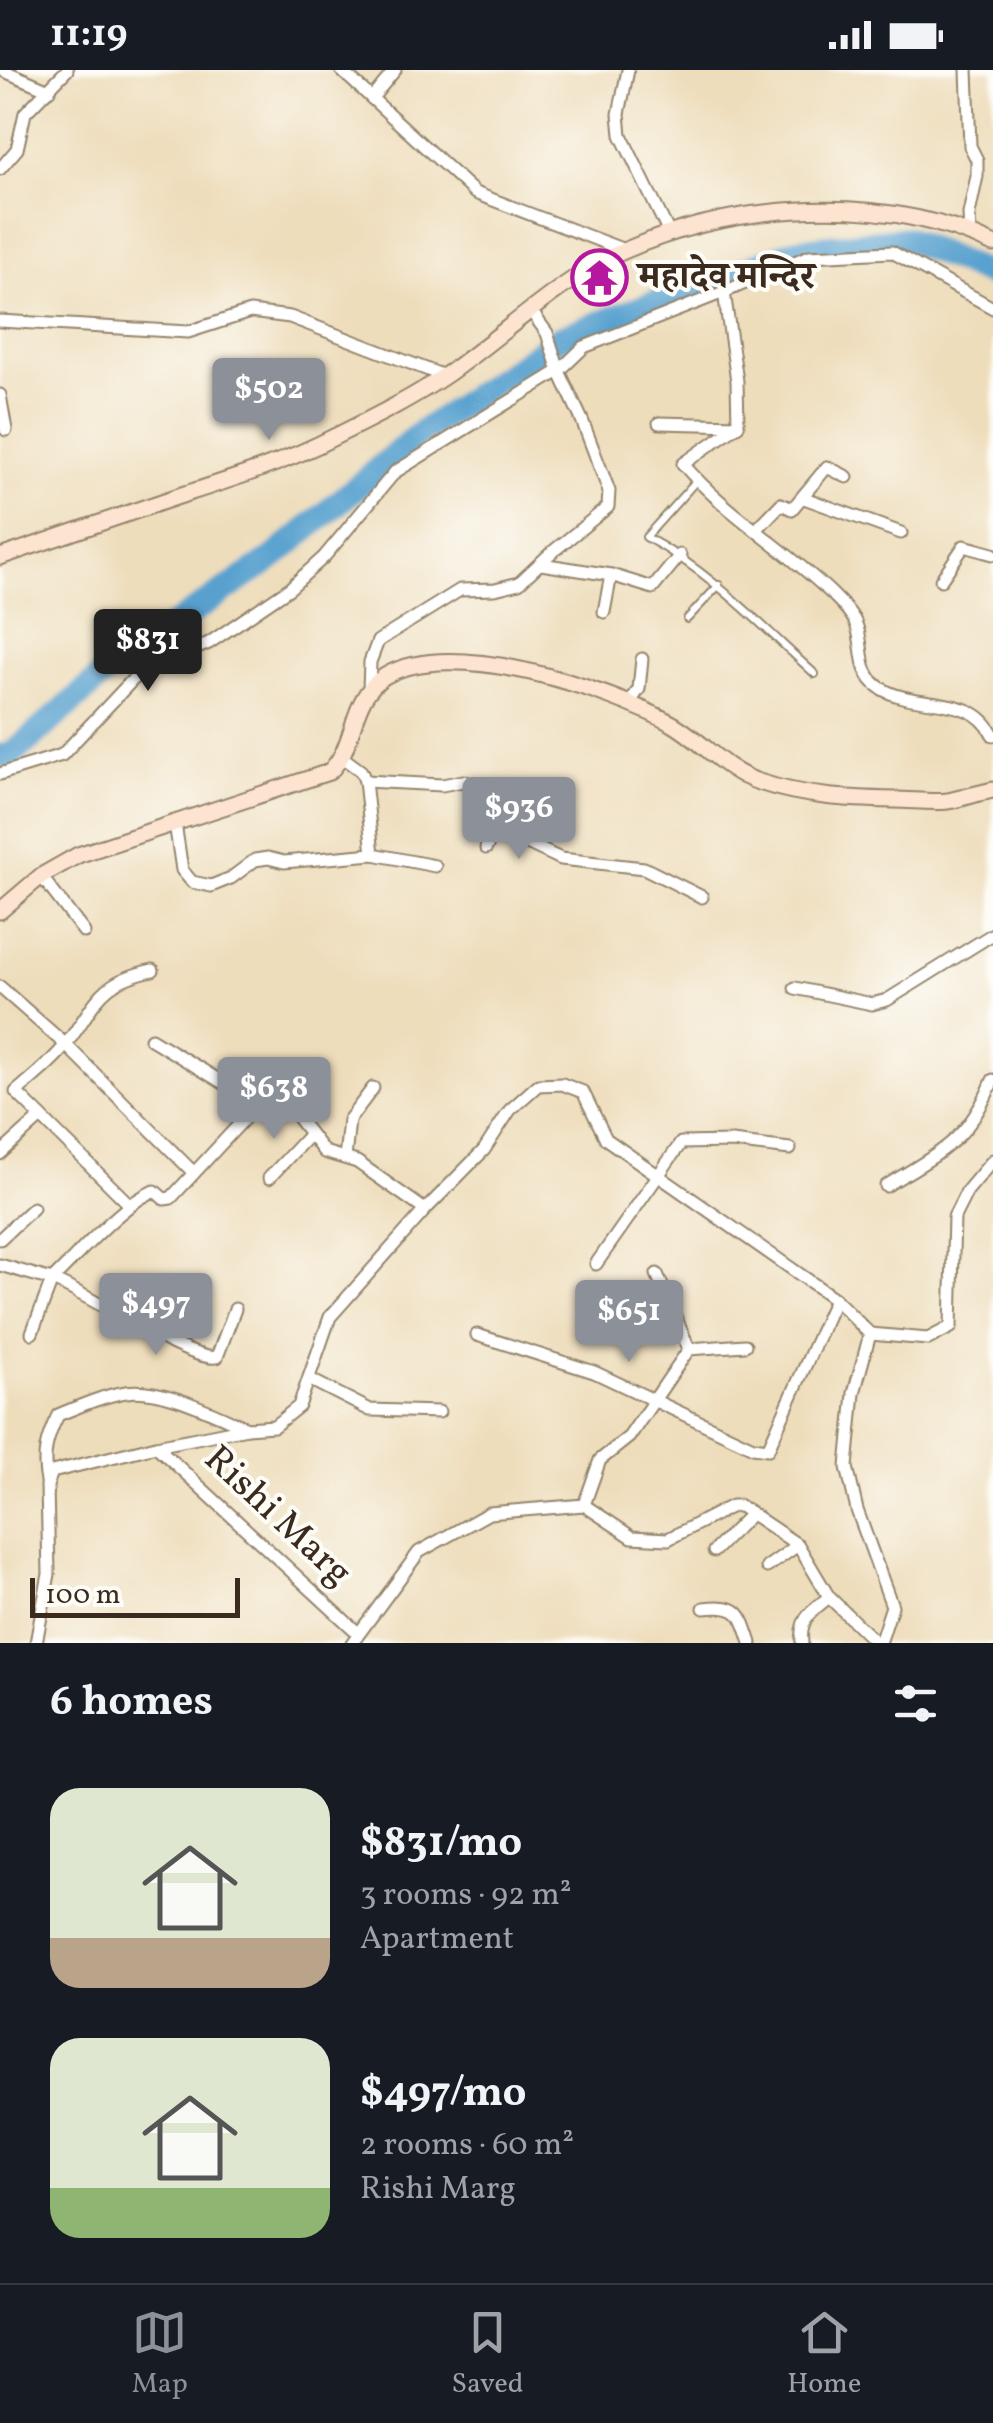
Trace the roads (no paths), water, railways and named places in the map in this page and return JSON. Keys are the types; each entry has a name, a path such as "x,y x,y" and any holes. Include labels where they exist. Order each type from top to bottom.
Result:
{"street":[{"path":"2,70 49,90"},
{"path":"0,169 17,150 25,113 67,70"},
{"path":"341,70 474,194 624,250"},
{"path":"372,98 395,70"},
{"path":"628,70 619,114 621,135 670,235"},
{"path":"966,70 970,146 977,160 970,233"},
{"path":"0,557 289,460 444,376 531,310 624,250 670,235 749,214 815,210 884,212 944,223 993,244"},
{"path":"0,774 62,755 139,673 209,643 290,588 324,557 395,472 559,371 584,347 810,256 892,252 993,308"},
{"path":"724,292 737,382 738,426"},
{"path":"368,690 370,662 378,641 460,590 495,589 520,583 601,514 610,500 547,332 531,310"},
{"path":"0,321 188,332 237,314 265,313 290,317 444,376"},
{"path":"0,395 6,430"},
{"path":"659,423 738,426"},
{"path":"738,426 683,464 838,600 856,622 866,676 882,689 973,710 987,722 993,735"},
{"path":"756,530 781,504 792,510 827,468 847,477"},
{"path":"804,498 901,533"},
{"path":"941,580 964,546 993,554"},
{"path":"541,564 611,575 652,588 680,556"},
{"path":"604,612 611,575"},
{"path":"629,704 640,688 642,659"},
{"path":"0,911 41,876 78,855 321,777 342,757 358,704 368,690 397,670 443,660 485,662 531,672 629,704 673,724 736,772 788,791 826,798 946,801 993,790"},
{"path":"342,757 361,771 365,782 372,854"},
{"path":"365,782 474,784 498,822 529,844 561,859 644,868 702,897"},
{"path":"486,848 498,822"},
{"path":"175,823 182,870 192,882 211,886 231,878 255,860 268,858 284,862 372,854 435,866"},
{"path":"41,876 84,932"},
{"path":"796,988 872,1004 888,1000 993,934"},
{"path":"130,1206 16,1092 66,1045 96,997 127,976 153,970"},
{"path":"0,987 66,1045 194,1173"},
{"path":"151,1039 258,1104"},
{"path":"886,1186 961,1136 981,1109 993,1080"},
{"path":"47,1486 52,1472 156,1446 274,1426 299,1406 330,1318 484,1150 510,1110 538,1085 562,1084 583,1092 606,1138 835,1299 870,1334 928,1339 951,1327 954,1218 967,1191 993,1160"},
{"path":"345,1158 349,1120 373,1088"},
{"path":"32,1333 52,1280 150,1191 164,1199 172,1198 258,1104 272,1098 288,1105 324,1152 357,1162 425,1210"},
{"path":"0,1154 41,1117"},
{"path":"270,1178 310,1134"},
{"path":"596,1264 681,1143 732,1142 790,1149"},
{"path":"0,1239 33,1208"},
{"path":"0,1265 78,1289 178,1347 209,1358 217,1357 235,1309"},
{"path":"656,1274 689,1350"},
{"path":"477,1336 594,1372 752,1448 768,1449 835,1299"},
{"path":"355,1638 420,1552 490,1513 584,1505 632,1537 668,1539 732,1506 740,1506 798,1545 830,1597 878,1643 892,1606 847,1468 854,1394 870,1334"},
{"path":"584,1505 600,1460 629,1437 689,1350 745,1345"},
{"path":"309,1379 370,1410 439,1412"},
{"path":"36,1643 49,1574 45,1442 58,1415 130,1391 172,1398 247,1428"},
{"name":"Rishi Marg","path":"156,1446 355,1638"},
{"path":"714,1551 750,1516"},
{"path":"767,1566 798,1545"},
{"path":"802,1643 803,1618 830,1597"},
{"path":"704,1608 734,1608 742,1615 751,1643"}],"lane":[{"path":"697,480 646,537 680,556 718,585 816,674"},
{"path":"687,620 718,585"}],"waterway":[{"path":"0,756 10,756 115,665 273,558 419,434 559,338 797,250 906,239 993,276"}],"place":[{"name":"महादेव मन्दिर","path":"599,278"}]}
